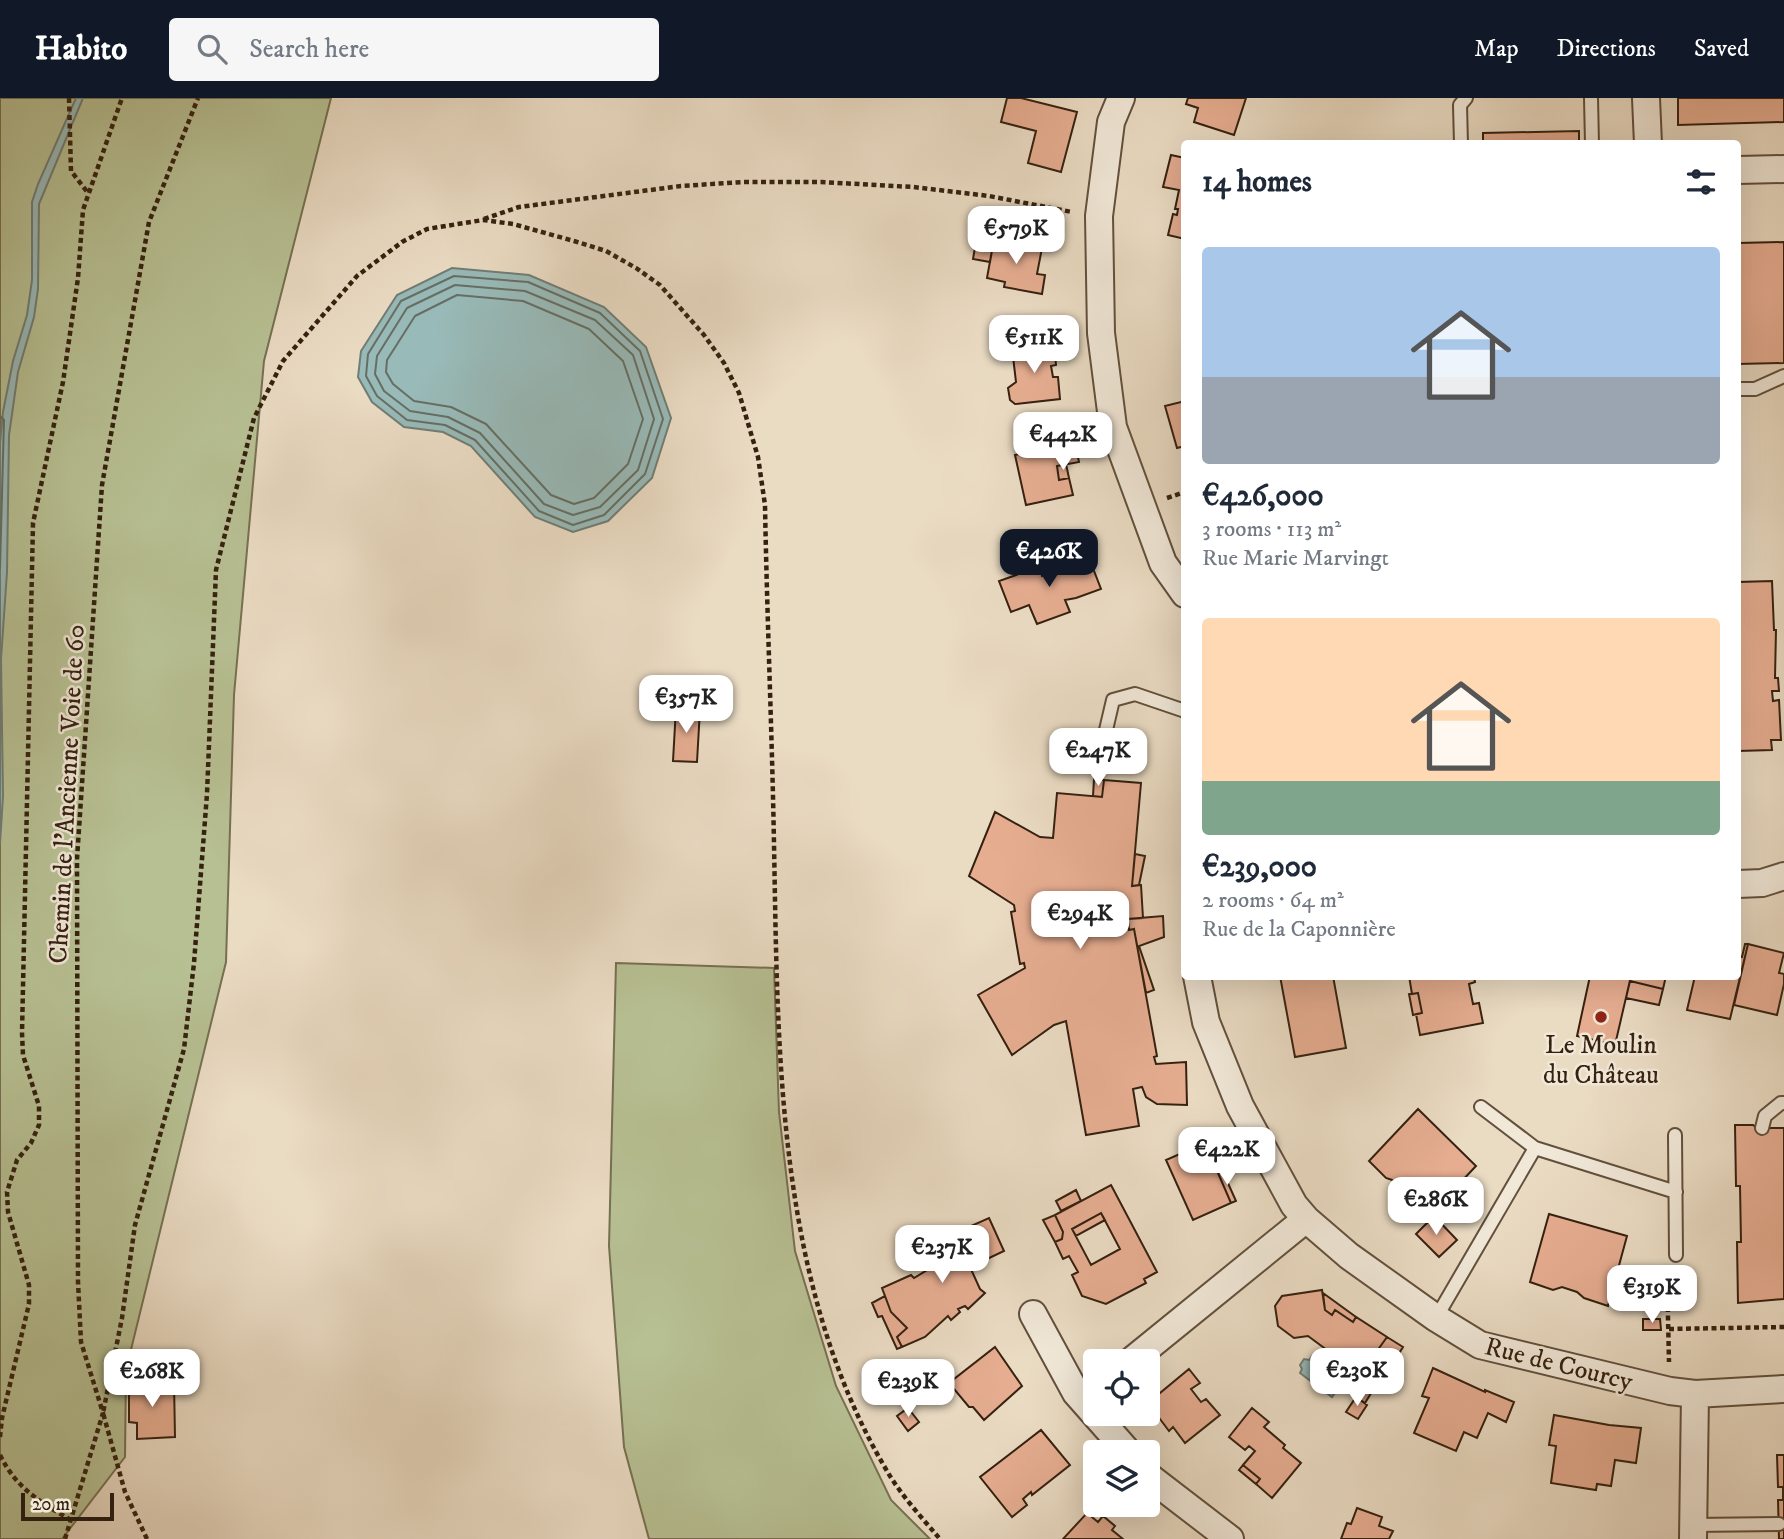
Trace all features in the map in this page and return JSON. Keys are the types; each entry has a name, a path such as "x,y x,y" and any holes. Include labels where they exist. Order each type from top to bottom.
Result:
{"street":[{"path":"1121,98 1111,122 1100,216 1101,333 1113,427 1163,562 1181,588"},
{"path":"1646,98 1648,140"},
{"path":"1741,170 1784,169"},
{"path":"1741,884 1762,883 1784,876"},
{"name":"Rue de Courcy","path":"1198,980 1206,1022 1240,1106 1294,1205 1306,1219 1349,1256 1436,1318 1480,1345 1682,1392 1784,1389"},
{"path":"1146,1349 1306,1219"},
{"path":"1033,1314 1076,1393 1083,1394"},
{"path":"1682,1392 1693,1532"},
{"path":"1160,1485 1230,1539"}],"lane":[{"path":"1461,140 1460,105 1466,98"},
{"path":"1591,98 1592,140"},
{"path":"1741,389 1755,389 1784,376"},
{"path":"1098,764 1113,700 1135,694 1181,710"},
{"path":"1762,1128 1765,1116 1784,1102"},
{"path":"1481,1107 1535,1149 1676,1192"},
{"path":"1675,1135 1676,1255"},
{"path":"1436,1318 1535,1149"},
{"path":"1693,1532 1779,1524"}],"path":[{"path":"69,98 71,171 89,194"},
{"path":"0,1437 29,1304 29,1285 8,1212 7,1192 17,1160 31,1143 39,1125 39,1106 23,1055 22,1034 33,523 63,382 78,278 83,210 122,98"},
{"name":"Chemin de l'Ancienne Voie de 60","path":"147,1539 125,1492 81,1342 78,1282 77,859 101,499 149,222 198,98"},
{"path":"65,1539 103,1413 122,1318 135,1225 184,1049 194,963 206,807 216,570 254,418 283,361 357,276 402,242 427,229 483,220 519,206 681,186 743,182 821,182 913,187 989,196 1100,216"},
{"path":"483,220 513,224 606,251 660,285 683,309 724,363 745,412 758,457 765,505 778,1037 796,1212 816,1302 850,1399 888,1473 940,1539"},
{"path":"1676,1255 1667,1262 1669,1329 1682,1392"},
{"path":"1669,1329 1784,1327"},
{"path":"0,1455 8,1471 26,1492 71,1520"}],"green space":[{"path":"0,98 331,98 264,361 234,695 226,962 126,1370 125,1457 62,1539 0,1539"},
{"path":"616,963 774,968 779,1112 795,1251 836,1386 891,1500 930,1539 649,1539 624,1447 609,1246"}],"water":[{"path":"76,98 83,98 39,204 38,289 34,317 18,372 9,435 7,572 1,659 3,796 0,844 0,443 3,412 13,361 27,315 32,280 32,202"},
{"path":"452,268 529,275 604,307 646,347 671,418 652,478 608,521 573,532 535,517 471,446 443,432 404,427 372,402 358,377 361,351 397,295"},
{"path":"1312,1356 1344,1380 1332,1397 1300,1373 1300,1365 1304,1359 1309,1360"}],"building":[{"path":"1007,98 1021,98 1077,112 1061,172 1028,163 1036,131 1001,122"},
{"path":"1188,98 1246,98 1234,135 1194,122 1198,108 1186,104"},
{"path":"1678,98 1784,98 1784,122 1678,125"},
{"path":"1579,131 1579,140 1483,140 1483,133"},
{"path":"1171,155 1181,157 1181,238 1168,235 1173,214 1177,215 1178,209 1175,209 1179,190 1163,187"},
{"path":"977,236 994,239 990,262 973,259"},
{"path":"994,239 1042,248 1037,274 1045,275 1042,294 1004,287 1005,282 987,278"},
{"path":"1784,242 1784,363 1741,364 1741,243"},
{"path":"1054,343 1056,365 1051,366 1053,377 1058,377 1060,399 1015,404 1010,400 1008,388 1016,382 1012,348"},
{"path":"1181,402 1181,447 1177,448 1165,406"},
{"path":"1074,439 1079,462 1057,466 1059,480 1069,478 1073,495 1026,505 1015,455 1044,449 1043,445"},
{"path":"1066,464 1069,478 1059,480 1057,466"},
{"path":"1089,558 1101,589 1065,600 1070,612 1037,624 1029,605 1011,612 999,581 1019,574 1024,562 1041,570 1042,576"},
{"path":"1772,581 1776,630 1775,678 1778,678 1779,691 1772,691 1773,701 1779,700 1781,740 1771,740 1772,750 1741,751 1741,582"},
{"path":"676,708 700,709 697,762 673,761"},
{"path":"1094,779 1104,780 1102,797 1093,796"},
{"path":"1104,780 1141,783 1132,886 1141,885 1143,918 1128,919 1129,930 1134,929 1157,1056 1154,1057 1156,1064 1186,1062 1187,1105 1157,1104 1146,1097 1142,1087 1133,1089 1139,1126 1086,1135 1066,1021 1054,1025 1012,1055 978,995 1025,968 1024,963 1020,964 1011,912 1015,911 1014,905 969,876 995,812 1040,837 1053,838 1057,793 1102,797"},
{"path":"1135,854 1145,856 1139,885 1132,886"},
{"path":"1163,916 1164,937 1139,946 1154,990 1146,993 1134,929 1129,930 1128,919"},
{"path":"1745,944 1748,944 1741,973 1741,957"},
{"path":"1748,944 1784,953 1779,973 1784,974 1784,984 1777,1015 1734,1005"},
{"path":"1281,980 1334,980 1346,1048 1295,1057"},
{"path":"1410,980 1475,980 1469,984 1473,1004 1479,1003 1483,1023 1420,1035 1416,1014 1422,1013 1418,993 1412,994"},
{"name":"Le Moulin du Château","path":"1589,980 1630,980 1615,1045 1577,1036"},
{"path":"1630,980 1665,980 1663,989"},
{"path":"1694,980 1739,980 1730,1019 1687,1010"},
{"path":"1630,981 1663,989 1659,1005 1626,998"},
{"path":"1418,993 1422,1013 1413,1015 1409,994"},
{"path":"1418,1109 1476,1166 1427,1218 1409,1201 1406,1191 1395,1181 1386,1178 1369,1161"},
{"path":"1735,1125 1784,1128 1784,1299 1738,1303 1737,1242 1741,1242 1740,1186 1736,1186"},
{"path":"1207,1142 1223,1172 1218,1173 1231,1203 1193,1220 1166,1160"},
{"path":"1223,1172 1236,1201 1231,1203 1218,1173"},
{"path":"1111,1185 1157,1272 1144,1279 1146,1283 1106,1304 1082,1296 1072,1275 1078,1272 1069,1256 1063,1259 1055,1242 1062,1239 1063,1232 1055,1215","holes":["1101,1213 1120,1249 1091,1265 1072,1229"]},
{"path":"1076,1190 1081,1201 1061,1211 1056,1201"},
{"path":"1101,1213 1105,1220 1076,1236 1072,1229"},
{"path":"1549,1214 1627,1236 1608,1306 1562,1287 1553,1290 1530,1282"},
{"path":"1055,1215 1063,1232 1062,1239 1055,1242 1043,1220"},
{"path":"1434,1216 1457,1240 1439,1257 1416,1234"},
{"path":"989,1218 1004,1251 970,1267 980,1289 985,1293 968,1309 965,1306 958,1309 960,1312 951,1320 948,1316 925,1337 902,1347 897,1337 907,1328 891,1312 882,1288 911,1275 914,1278 942,1261 947,1263 963,1256 953,1234"},
{"path":"1322,1290 1325,1310 1332,1315 1335,1310 1353,1322 1356,1317 1387,1337 1364,1369 1350,1359 1346,1364 1308,1336 1294,1338 1278,1326 1275,1306 1282,1296"},
{"path":"1323,1293 1356,1317 1353,1322 1335,1310 1332,1315 1325,1310"},
{"path":"885,1296 891,1312 907,1328 897,1337 902,1347 897,1349 882,1316 878,1317 872,1303"},
{"path":"1643,1319 1660,1319 1661,1330 1643,1330"},
{"path":"1387,1337 1403,1347 1381,1382 1364,1369"},
{"path":"995,1347 1022,1386 984,1420 949,1383"},
{"path":"1433,1368 1514,1402 1506,1422 1488,1413 1477,1438 1464,1432 1456,1451 1414,1433 1429,1398 1422,1396"},
{"path":"1189,1369 1200,1383 1191,1389 1201,1402 1206,1399 1220,1415 1185,1443 1173,1427 1169,1431 1160,1419 1160,1393"},
{"path":"1371,1374 1379,1380 1365,1403 1356,1397"},
{"path":"129,1381 174,1383 175,1437 137,1439 137,1423 129,1422"},
{"path":"1356,1397 1367,1405 1358,1419 1346,1412"},
{"path":"908,1408 919,1422 908,1431 897,1416"},
{"path":"1252,1408 1269,1422 1264,1427 1301,1463 1272,1498 1256,1484 1260,1479 1243,1465 1255,1451 1249,1446 1245,1450 1229,1437"},
{"path":"1554,1415 1641,1428 1636,1463 1615,1460 1611,1486 1597,1484 1596,1490 1551,1483 1556,1446 1549,1445"},
{"path":"1041,1430 1070,1465 1023,1499 1027,1505 1012,1517 980,1477"},
{"path":"1777,1455 1784,1455 1784,1539 1779,1539 1778,1500 1783,1500 1783,1487 1778,1487"},
{"path":"1243,1465 1260,1479 1256,1484 1239,1470"},
{"path":"1357,1508 1382,1517 1379,1526 1393,1531 1389,1539 1341,1539"},
{"path":"1083,1517 1092,1517 1098,1522 1104,1517 1115,1526 1112,1530 1123,1539 1063,1539"}],"place":[{"name":"Le Moulin du Château","path":"1601,1017"}]}
